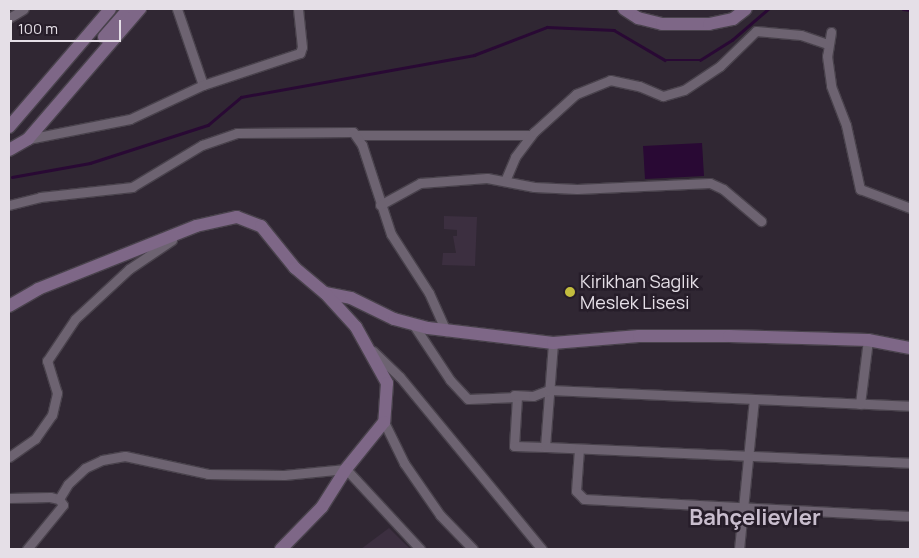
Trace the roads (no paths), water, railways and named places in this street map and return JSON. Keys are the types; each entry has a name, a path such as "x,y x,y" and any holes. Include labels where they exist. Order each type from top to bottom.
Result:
{"street":[{"path":"9,18 24,9"},
{"path":"9,127 110,9"},
{"path":"9,148 128,9"},
{"path":"28,139 140,9"},
{"path":"177,9 203,85"},
{"path":"9,148 28,139 130,119 203,85 300,54 302,46 298,9"},
{"path":"624,9 638,18 662,24 709,24 733,19 746,9"},
{"path":"505,182 515,158 531,135 576,94 610,80 639,86 663,96 684,90 720,66 756,31 801,35 827,44"},
{"path":"831,32 827,44 831,86 846,126 860,189 910,208"},
{"path":"9,205 40,197 132,187 202,145 237,133 341,131 356,134 531,135"},
{"path":"356,134 362,145 380,206 391,234 429,293 446,331"},
{"path":"380,206 420,183 487,178 505,182 577,189 710,184 723,189 761,221"},
{"path":"9,306 38,289 178,233 237,217 261,226 296,268 325,293 356,327 387,384 384,422 404,462 440,515 473,549"},
{"path":"9,457 35,439 52,415 57,393 47,361 74,319 129,268 178,233"},
{"path":"325,293 351,298 413,324 446,331 553,343 639,336 868,340 910,348"},
{"path":"413,324 450,380 468,399 514,395 534,396 549,390 910,406"},
{"path":"860,404 868,340"},
{"path":"364,342 400,377 542,549"},
{"path":"545,447 553,343"},
{"path":"514,395 517,397 514,446 749,454 910,463"},
{"path":"739,549 754,400"},
{"path":"281,549 322,507 346,469 384,422"},
{"path":"579,449 576,491 584,499 744,509 910,516"},
{"path":"59,499 68,484 85,468 102,460 125,456 208,474 230,475 346,469"},
{"path":"346,469 420,549"},
{"path":"9,498 59,499"},
{"path":"27,549 59,512 63,505 59,499"}],"waterway":[{"path":"12,177 90,163 208,125 241,97 474,55 547,27 614,30 665,60 700,60 732,40 768,9"},
{"path":"903,9 910,10"}],"place":[{"name":"Kirikhan Saglik Meslek Lisesi","path":"570,292"}],"district":[{"name":"Bahçelievler","path":"755,518"}]}
